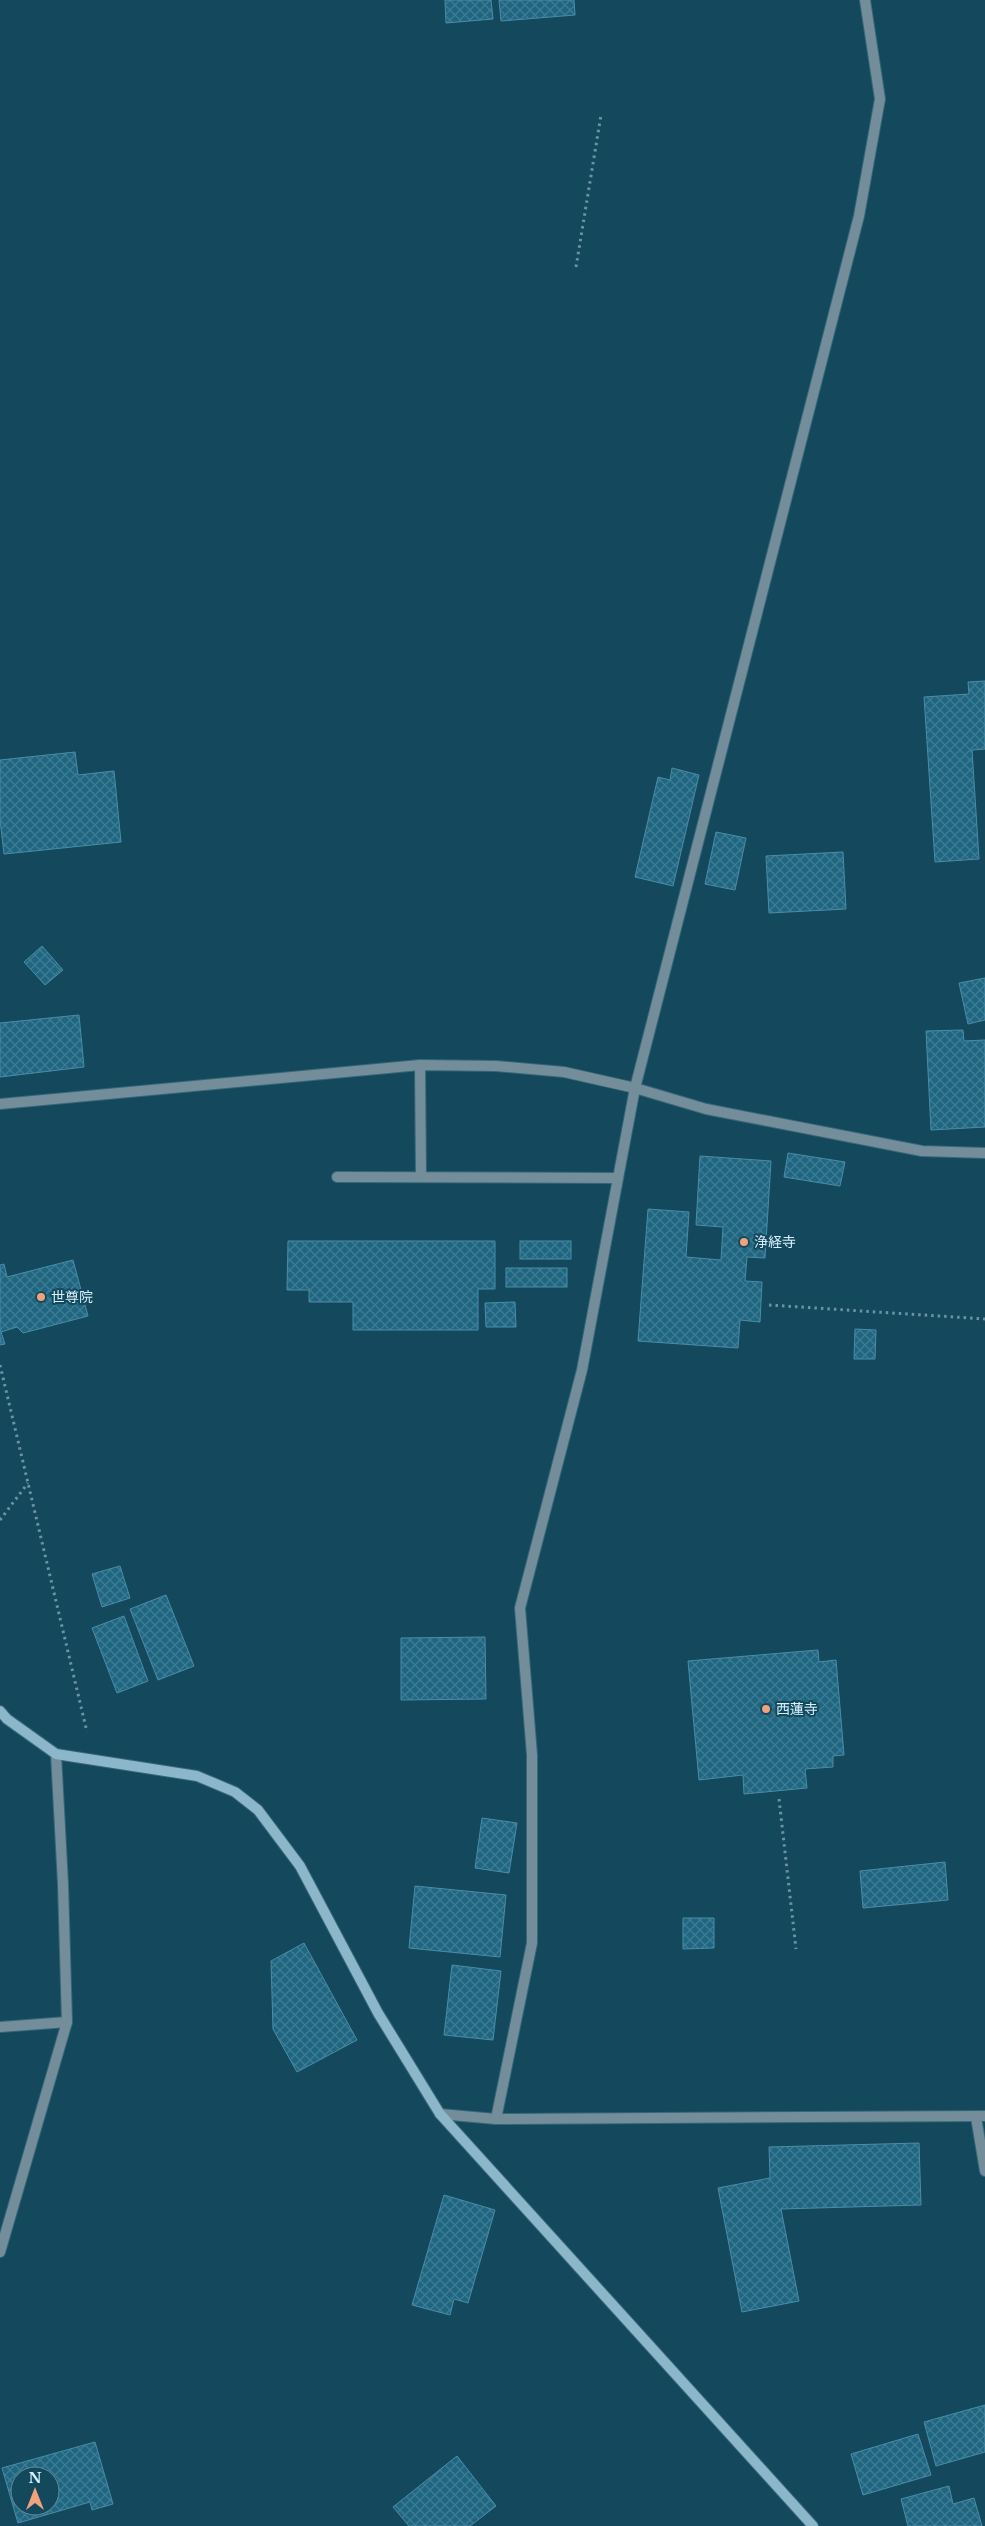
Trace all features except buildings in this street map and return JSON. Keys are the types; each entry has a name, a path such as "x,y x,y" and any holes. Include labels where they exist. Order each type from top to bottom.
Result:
{"street":[{"path":"496,2120 532,1943 532,1755 520,1608 582,1370 634,1088 860,216 880,99 865,0"},
{"path":"420,1065 420,1177"},
{"path":"0,1104 420,1065 496,1066 564,1072 634,1088 706,1109 922,1151 985,1153"},
{"path":"337,1177 617,1178"},
{"path":"0,1710 7,1719 56,1754 197,1776 234,1792 258,1810 300,1866 378,2013 440,2114 813,2526"},
{"path":"0,2252 67,2022 63,1884 56,1754"},
{"path":"0,2027 67,2022"},
{"path":"440,2114 496,2120 981,2116 985,2171"}],"path":[{"path":"576,267 601,115"},
{"path":"770,1304 985,1319"},
{"path":"0,1365 93,1760"},
{"path":"0,1520 28,1483"},
{"path":"779,1799 796,1949"}],"place":[{"name":"浄経寺","path":"744,1242"},
{"name":"世尊院","path":"41,1297"},
{"name":"西蓮寺","path":"766,1709"}]}
